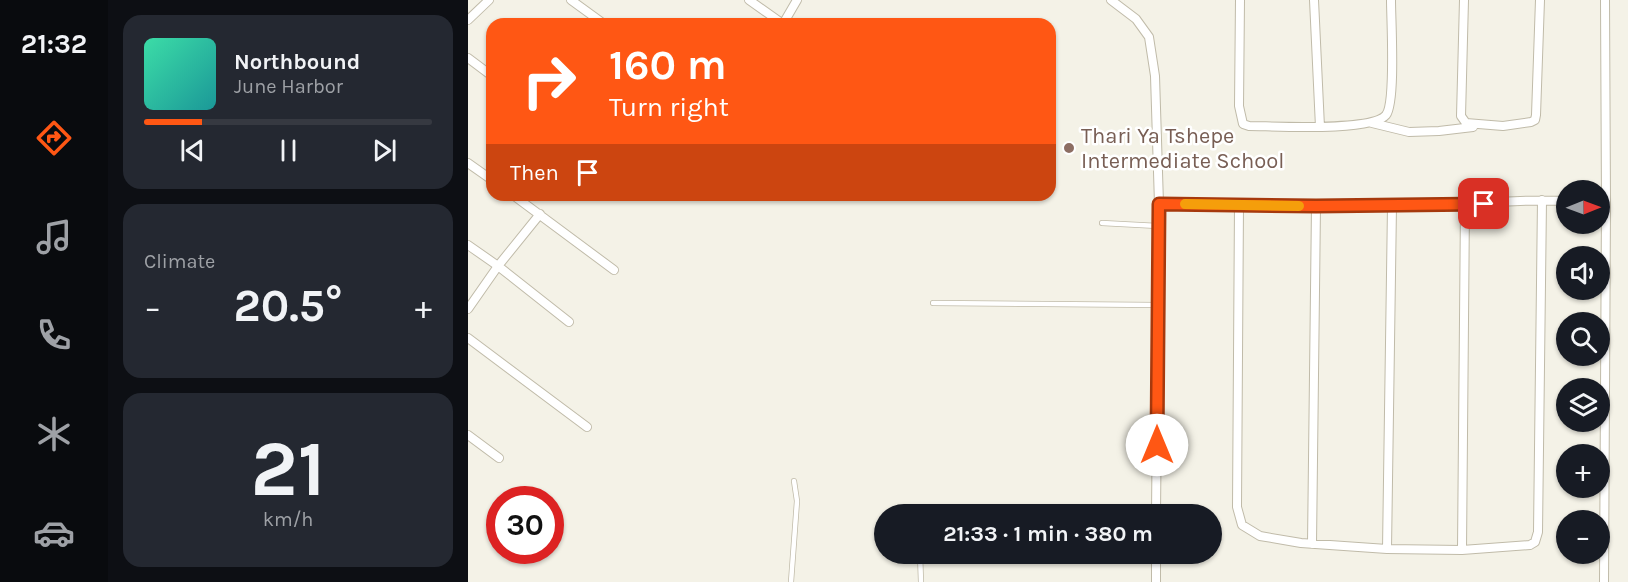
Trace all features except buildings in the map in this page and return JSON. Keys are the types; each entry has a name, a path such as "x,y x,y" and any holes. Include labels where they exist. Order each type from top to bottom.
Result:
{"street":[{"path":"468,20 489,0"},
{"path":"571,0 596,18"},
{"path":"749,0 774,18"},
{"path":"786,18 797,0"},
{"path":"1111,0 1144,28 1152,46 1155,76 1159,204 1156,504"},
{"path":"1240,0 1239,106 1243,124 1320,127 1372,123 1409,132 1522,124 1535,120 1538,107 1540,0"},
{"path":"1314,0 1320,127"},
{"path":"1372,123 1386,115 1391,99 1391,0"},
{"path":"1464,0 1460,109 1466,123 1480,126"},
{"path":"1603,180 1605,0"},
{"path":"468,58 486,72"},
{"path":"468,163 486,176"},
{"path":"1239,205 1239,517 1242,525 1260,536 1312,544 1387,549 1462,550 1530,545 1535,542 1538,532 1542,200"},
{"path":"522,201 614,270"},
{"path":"1159,204 1392,206 1556,201"},
{"path":"1462,550 1465,205"},
{"path":"1312,544 1316,206"},
{"path":"1387,549 1392,206"},
{"path":"468,309 498,266 540,214"},
{"path":"1603,234 1604,582"},
{"path":"468,246 498,266 569,321"},
{"path":"468,338 587,428"},
{"path":"468,435 499,458"},
{"path":"1156,564 1156,582"}],"lane":[{"path":"1102,223 1158,226"},
{"path":"933,303 1158,305"},
{"path":"791,582 797,501 794,481"},
{"path":"920,564 921,582"}],"slow traffic":[{"path":"1185,204 1299,206"}],"place":[{"name":"Thari Ya Tshepe Intermediate School","path":"1069,148"}],"route":[{"path":"1157,445 1159,204 1316,206 1484,204"}]}
